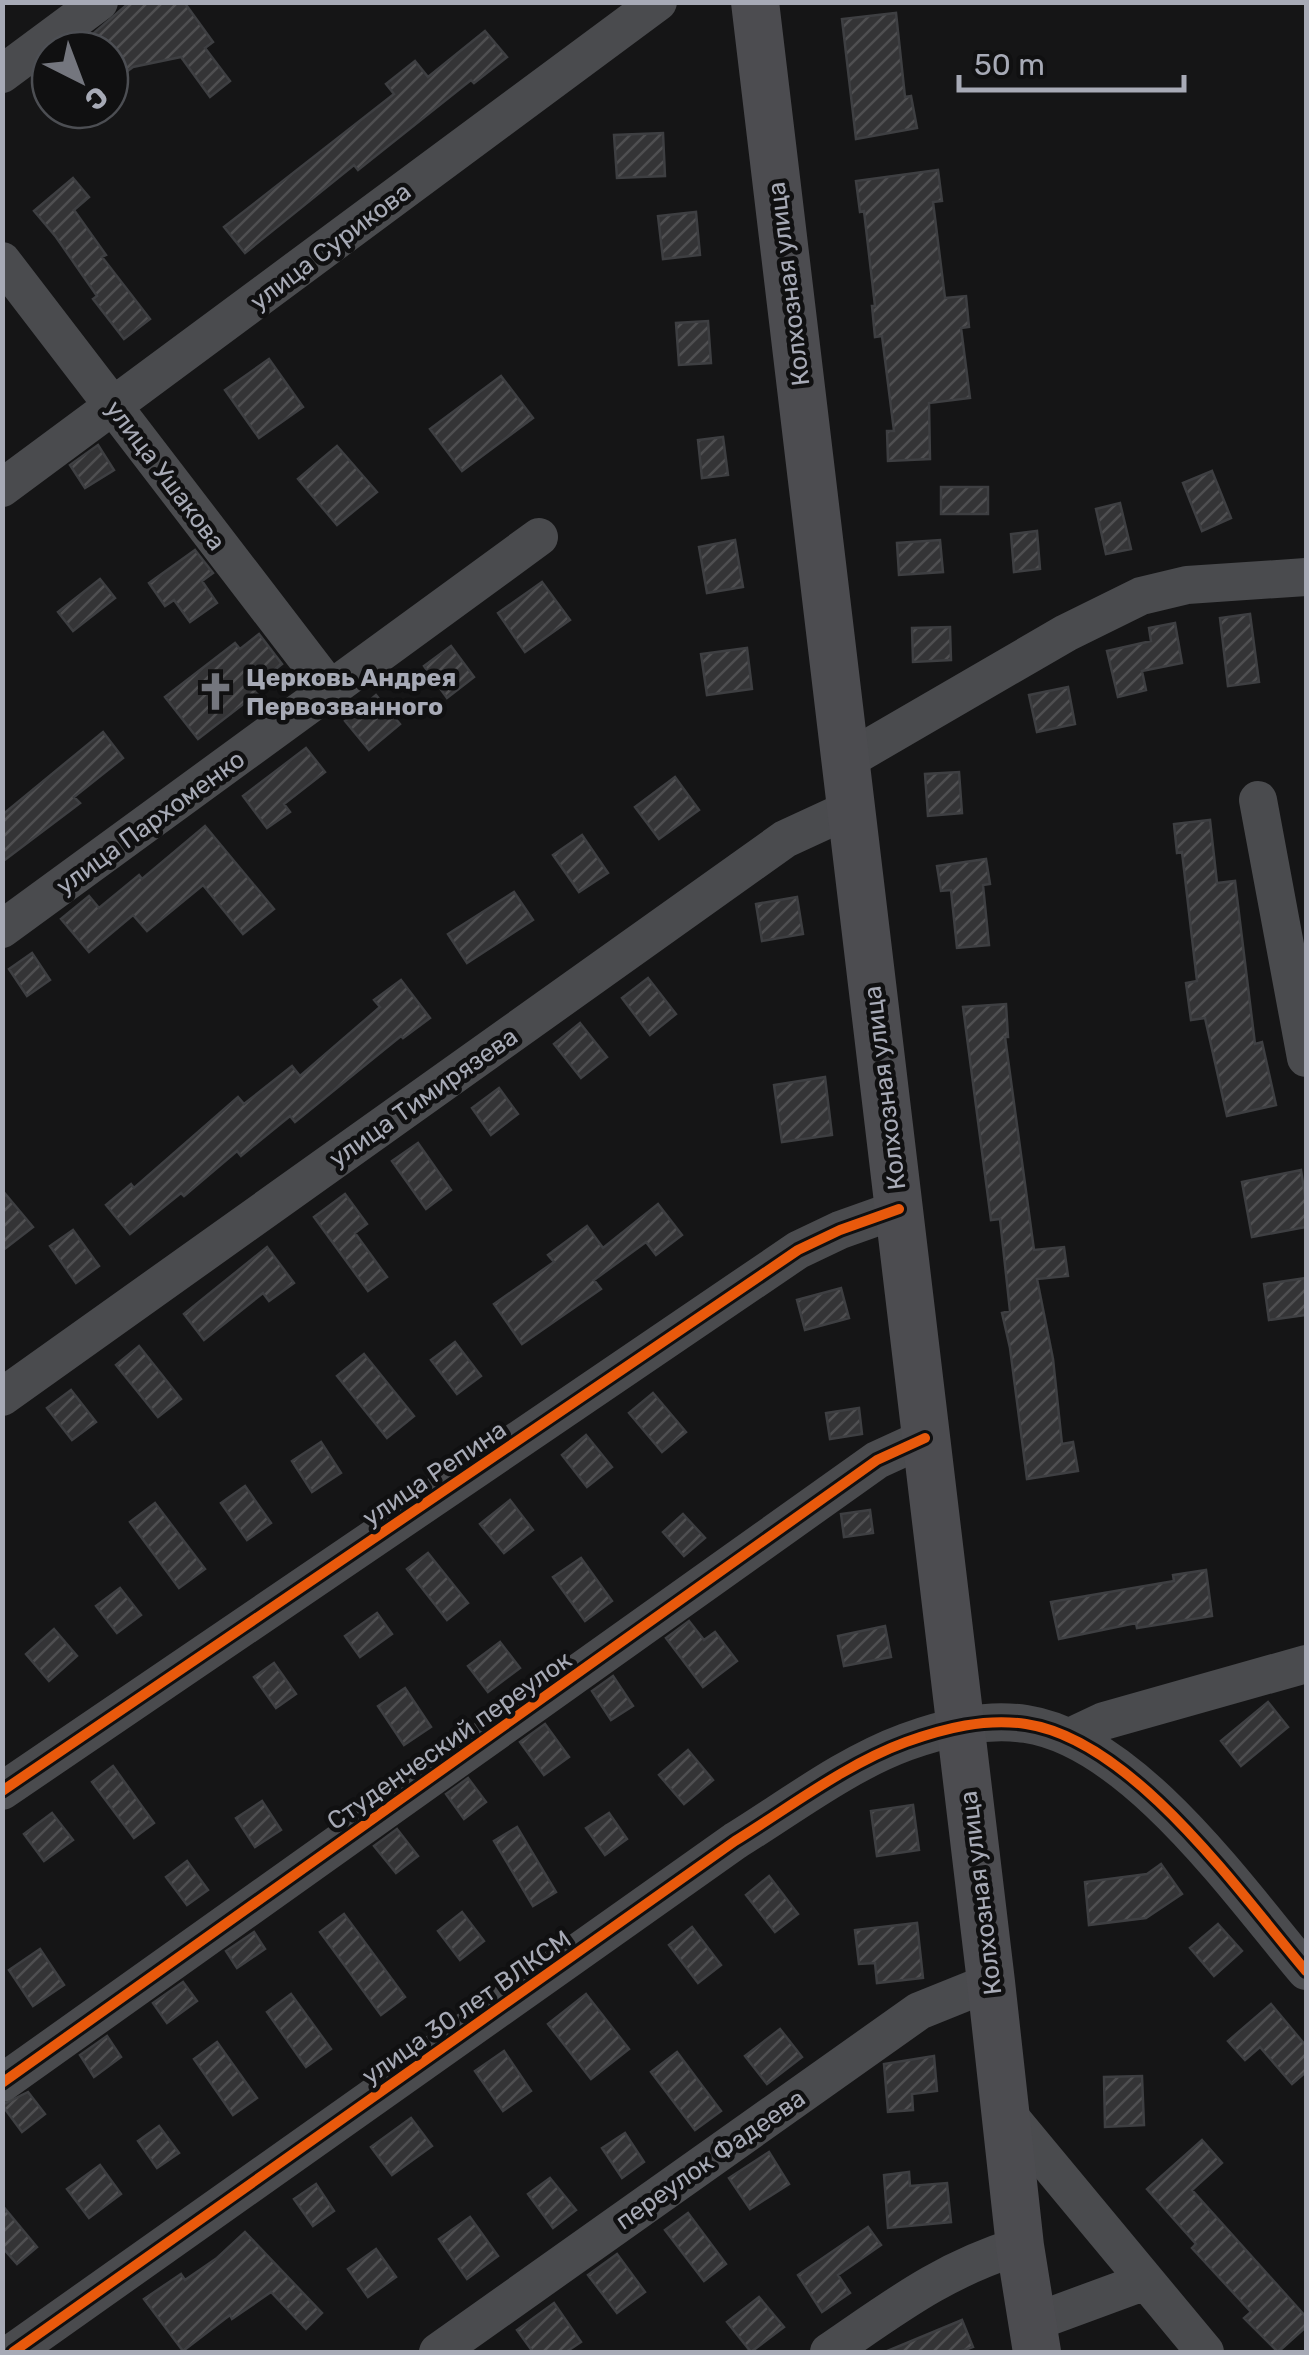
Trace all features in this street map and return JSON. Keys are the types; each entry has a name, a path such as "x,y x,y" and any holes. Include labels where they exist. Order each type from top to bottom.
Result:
{"main road":[{"name":"Колхозная улица","path":"755,2 1034,2338"}],"street":[{"path":"2,74 100,2"},
{"name":"улица Сурикова","path":"2,488 658,2"},
{"name":"улица Ушакова","path":"2,261 330,690"},
{"name":"улица Пархоменко","path":"2,930 538,536"},
{"path":"844,762 1066,633 1141,596 1187,585 1306,577"},
{"path":"1258,800 1306,1058"},
{"name":"улица Тимирязева","path":"2,1396 785,838 850,809"},
{"name":"улица Репина","path":"2,1792 798,1250 899,1209"},
{"name":"Студенческий переулок","path":"2,2083 876,1460 924,1438"},
{"path":"1070,1737 1104,1721 1306,1664"},
{"name":"улица 30 лет ВЛКСМ","path":"13,2352 735,1841 851,1770 904,1743 960,1725 1028,1724 1070,1737 1136,1782 1186,1830 1306,1971"},
{"name":"переулок Фадеева","path":"438,2352 918,2011 992,1982"},
{"path":"1004,2110 1205,2352"},
{"path":"829,2352 934,2280 980,2258 1020,2246"},
{"path":"1034,2338 1146,2281"}],"building":[{"path":"130,2 184,2 213,42 205,48 230,81 210,97 181,57 130,69 130,30 97,30"},
{"path":"896,13 905,97 911,96 917,128 856,139 842,19"},
{"path":"485,31 507,57 474,83 471,80 358,170 354,165 245,253 224,227 394,94 386,84 415,61 428,77"},
{"path":"663,133 665,176 617,178 614,135"},
{"path":"938,170 942,201 933,202 945,298 966,296 969,327 961,328 970,398 929,403 930,459 888,461 887,431 894,431 882,336 875,337 864,211 860,212 856,181"},
{"path":"73,178 89,197 74,210 106,255 102,257 150,319 124,339 93,299 97,296 56,237 34,211"},
{"path":"696,212 700,255 663,259 658,216"},
{"path":"708,321 711,363 679,365 676,323"},
{"path":"269,359 303,407 259,438 225,390"},
{"path":"501,376 533,418 462,471 430,429"},
{"path":"723,437 728,475 702,478 698,440"},
{"path":"98,445 114,470 85,488 70,465"},
{"path":"337,446 377,492 337,525 298,479"},
{"path":"1212,471 1231,518 1202,531 1183,483"},
{"path":"941,487 988,487 988,514 941,514"},
{"path":"1120,503 1131,549 1106,554 1096,509"},
{"path":"1037,531 1040,569 1014,572 1011,534"},
{"path":"735,540 743,587 707,593 699,547"},
{"path":"940,540 943,572 899,575 897,543"},
{"path":"195,550 213,573 202,581 217,603 190,622 174,600 165,606 149,583"},
{"path":"100,579 115,598 73,631 58,612"},
{"path":"542,582 570,620 525,652 498,613"},
{"path":"1250,614 1259,682 1228,686 1220,618"},
{"path":"1175,623 1182,663 1142,671 1146,690 1118,697 1107,651 1151,641 1149,628"},
{"path":"950,627 951,660 913,662 912,628"},
{"name":"Церковь Андрея Первозванного","path":"259,634 282,664 263,679 268,685 198,739 165,697 235,643 240,649"},
{"path":"451,646 474,677 447,698 424,666"},
{"path":"747,648 752,689 707,695 701,654"},
{"path":"1068,687 1075,724 1037,732 1029,695"},
{"path":"376,695 400,724 369,750 345,721"},
{"path":"103,732 123,758 74,797 80,803 2,862 2,815"},
{"path":"306,748 325,772 284,804 290,812 267,828 243,796"},
{"path":"959,772 962,813 928,816 925,774"},
{"path":"675,777 699,810 659,839 635,807"},
{"path":"1210,820 1217,883 1235,881 1255,1044 1262,1042 1276,1105 1227,1116 1205,1018 1191,1020 1186,983 1197,981 1182,852 1177,853 1174,824"},
{"path":"205,826 274,909 243,934 203,885 147,931 133,915 89,952 61,919 89,896 99,908 139,875 142,879"},
{"path":"582,835 608,873 579,892 553,855"},
{"path":"986,859 990,884 983,885 989,945 957,948 951,890 941,891 937,866"},
{"path":"514,892 533,920 467,963 448,934"},
{"path":"797,897 803,934 762,941 756,904"},
{"path":"32,953 50,980 27,996 9,969"},
{"path":"648,978 676,1014 650,1035 622,998"},
{"path":"401,980 430,1018 401,1036 295,1122 290,1116 241,1156 237,1151 184,1196 181,1193 130,1234 106,1205 131,1184 134,1188 238,1097 244,1104 292,1066 300,1076 380,1007 374,1000"},
{"path":"1006,1004 1005,1037 1034,1250 1064,1247 1068,1276 1037,1279 1053,1359 1062,1444 1073,1442 1078,1471 1027,1479 1002,1313 1010,1311 1000,1219 991,1220 963,1007"},
{"path":"580,1023 607,1057 581,1078 554,1044"},
{"path":"825,1077 832,1135 782,1142 774,1085"},
{"path":"499,1088 518,1114 491,1135 472,1108"},
{"path":"418,1143 451,1190 426,1209 392,1161"},
{"path":"1301,1170 1306,1227 1252,1237 1242,1182"},
{"path":"2,1190 33,1227 2,1251"},
{"path":"345,1194 367,1224 355,1233 387,1277 368,1291 314,1217"},
{"path":"658,1204 682,1235 656,1255 646,1242 594,1280 601,1289 522,1344 494,1304 554,1262 548,1255 587,1226 603,1248"},
{"path":"73,1230 99,1266 76,1283 50,1246"},
{"path":"267,1247 294,1283 269,1301 263,1293 204,1340 184,1314"},
{"path":"1306,1278 1306,1315 1269,1320 1264,1284"},
{"path":"841,1288 849,1318 805,1330 797,1300"},
{"path":"455,1342 481,1376 457,1394 431,1360"},
{"path":"139,1346 181,1399 158,1417 116,1365"},
{"path":"364,1354 414,1416 387,1438 337,1376"},
{"path":"71,1390 96,1422 72,1440 47,1408"},
{"path":"653,1393 686,1432 662,1452 629,1413"},
{"path":"859,1408 862,1434 830,1439 826,1413"},
{"path":"586,1435 612,1467 587,1487 562,1455"},
{"path":"321,1442 341,1473 312,1492 292,1461"},
{"path":"245,1486 271,1523 247,1540 221,1503"},
{"path":"510,1500 533,1530 504,1553 480,1524"},
{"path":"155,1503 205,1569 179,1588 130,1522"},
{"path":"870,1510 873,1533 844,1537 841,1514"},
{"path":"683,1514 705,1538 684,1556 663,1532"},
{"path":"428,1553 468,1603 447,1620 407,1569"},
{"path":"581,1558 612,1601 585,1621 553,1577"},
{"path":"1206,1570 1212,1616 1137,1628 1136,1623 1059,1639 1051,1602 1174,1581 1173,1575"},
{"path":"120,1588 141,1615 117,1633 96,1606"},
{"path":"377,1613 392,1634 360,1657 345,1636"},
{"path":"689,1621 704,1640 715,1632 737,1661 703,1687 666,1638"},
{"path":"885,1626 891,1657 844,1666 838,1636"},
{"path":"54,1629 77,1656 49,1681 26,1654"},
{"path":"500,1642 520,1668 488,1692 468,1666"},
{"path":"274,1663 296,1694 276,1708 254,1677"},
{"path":"613,1676 633,1706 611,1720 592,1691"},
{"path":"405,1688 431,1727 404,1745 378,1706"},
{"path":"1268,1702 1288,1727 1241,1766 1221,1741"},
{"path":"545,1724 569,1757 544,1775 520,1742"},
{"path":"688,1750 713,1780 684,1804 659,1775"},
{"path":"113,1766 154,1823 134,1838 92,1782"},
{"path":"468,1778 486,1802 464,1819 446,1794"},
{"path":"262,1801 281,1830 255,1847 236,1818"},
{"path":"913,1805 919,1850 877,1856 871,1811"},
{"path":"52,1813 73,1840 44,1861 24,1834"},
{"path":"609,1813 627,1839 605,1855 586,1828"},
{"path":"517,1827 556,1892 533,1906 494,1841"},
{"path":"397,1829 418,1856 396,1873 374,1846"},
{"path":"187,1861 208,1890 187,1905 166,1877"},
{"path":"1161,1864 1182,1894 1146,1918 1089,1925 1085,1882 1147,1874"},
{"path":"769,1876 798,1914 775,1932 746,1895"},
{"path":"462,1912 484,1941 460,1960 438,1931"},
{"path":"344,1914 405,1997 381,2015 320,1932"},
{"path":"917,1923 923,1978 877,1983 875,1963 859,1964 855,1930"},
{"path":"1218,1924 1242,1951 1214,1976 1190,1948"},
{"path":"692,1927 721,1965 698,1983 669,1945"},
{"path":"254,1932 265,1949 237,1968 226,1951"},
{"path":"40,1949 64,1985 33,2006 9,1970"},
{"path":"183,1982 197,2001 167,2023 153,2003"},
{"path":"291,1994 331,2049 306,2067 267,2012"},
{"path":"586,1994 629,2049 591,2079 548,2024"},
{"path":"1271,2004 1306,2046 1306,2072 1292,2084 1260,2047 1245,2060 1228,2041"},
{"path":"780,2029 802,2057 767,2084 745,2056"},
{"path":"107,2036 121,2057 94,2077 80,2055"},
{"path":"217,2042 257,2098 233,2115 194,2059"},
{"path":"504,2051 531,2091 503,2111 475,2071"},
{"path":"677,2052 721,2111 695,2130 651,2072"},
{"path":"934,2056 937,2091 912,2094 913,2110 888,2112 884,2064"},
{"path":"1142,2076 1144,2125 1105,2127 1104,2077"},
{"path":"28,2092 45,2114 22,2132 2,2105"},
{"path":"411,2118 432,2146 392,2175 371,2147"},
{"path":"159,2126 179,2153 157,2168 138,2141"},
{"path":"625,2133 644,2162 622,2178 602,2148"},
{"path":"1202,2140 1222,2163 1192,2190 1306,2317 1306,2327 1278,2352 1244,2318 1251,2312 1192,2248 1196,2244 1147,2189"},
{"path":"769,2152 789,2184 750,2209 729,2178"},
{"path":"100,2165 121,2194 89,2218 67,2189"},
{"path":"909,2172 910,2186 947,2183 951,2222 888,2228 884,2175"},
{"path":"550,2178 576,2210 553,2228 528,2194"},
{"path":"316,2184 334,2211 313,2226 294,2199"},
{"path":"2,2205 37,2247 17,2264 2,2247"},
{"path":"688,2213 726,2264 704,2281 665,2230"},
{"path":"470,2217 498,2256 467,2279 439,2239"},
{"path":"868,2227 881,2245 838,2275 850,2293 822,2312 798,2275"},
{"path":"245,2232 322,2313 306,2329 271,2292 232,2319 230,2315 183,2351 144,2299 181,2274 185,2280"},
{"path":"376,2249 396,2277 368,2297 348,2269"},
{"path":"617,2254 645,2292 617,2313 588,2275"},
{"path":"759,2297 784,2327 751,2352 727,2322"},
{"path":"554,2303 581,2342 566,2352 533,2352 517,2330"},
{"path":"962,2320 973,2347 959,2352 885,2352"}],"cycle path":[{"path":"2,1791 798,1250 899,1209"},
{"path":"2,2083 877,1460 925,1438"},
{"path":"13,2352 735,1841 862,1762 935,1732 980,1723 1026,1724 1066,1736 1105,1758 1181,1824 1306,1971"}],"place":[{"name":"Церковь Андрея Первозванного","path":"216,691"}]}
